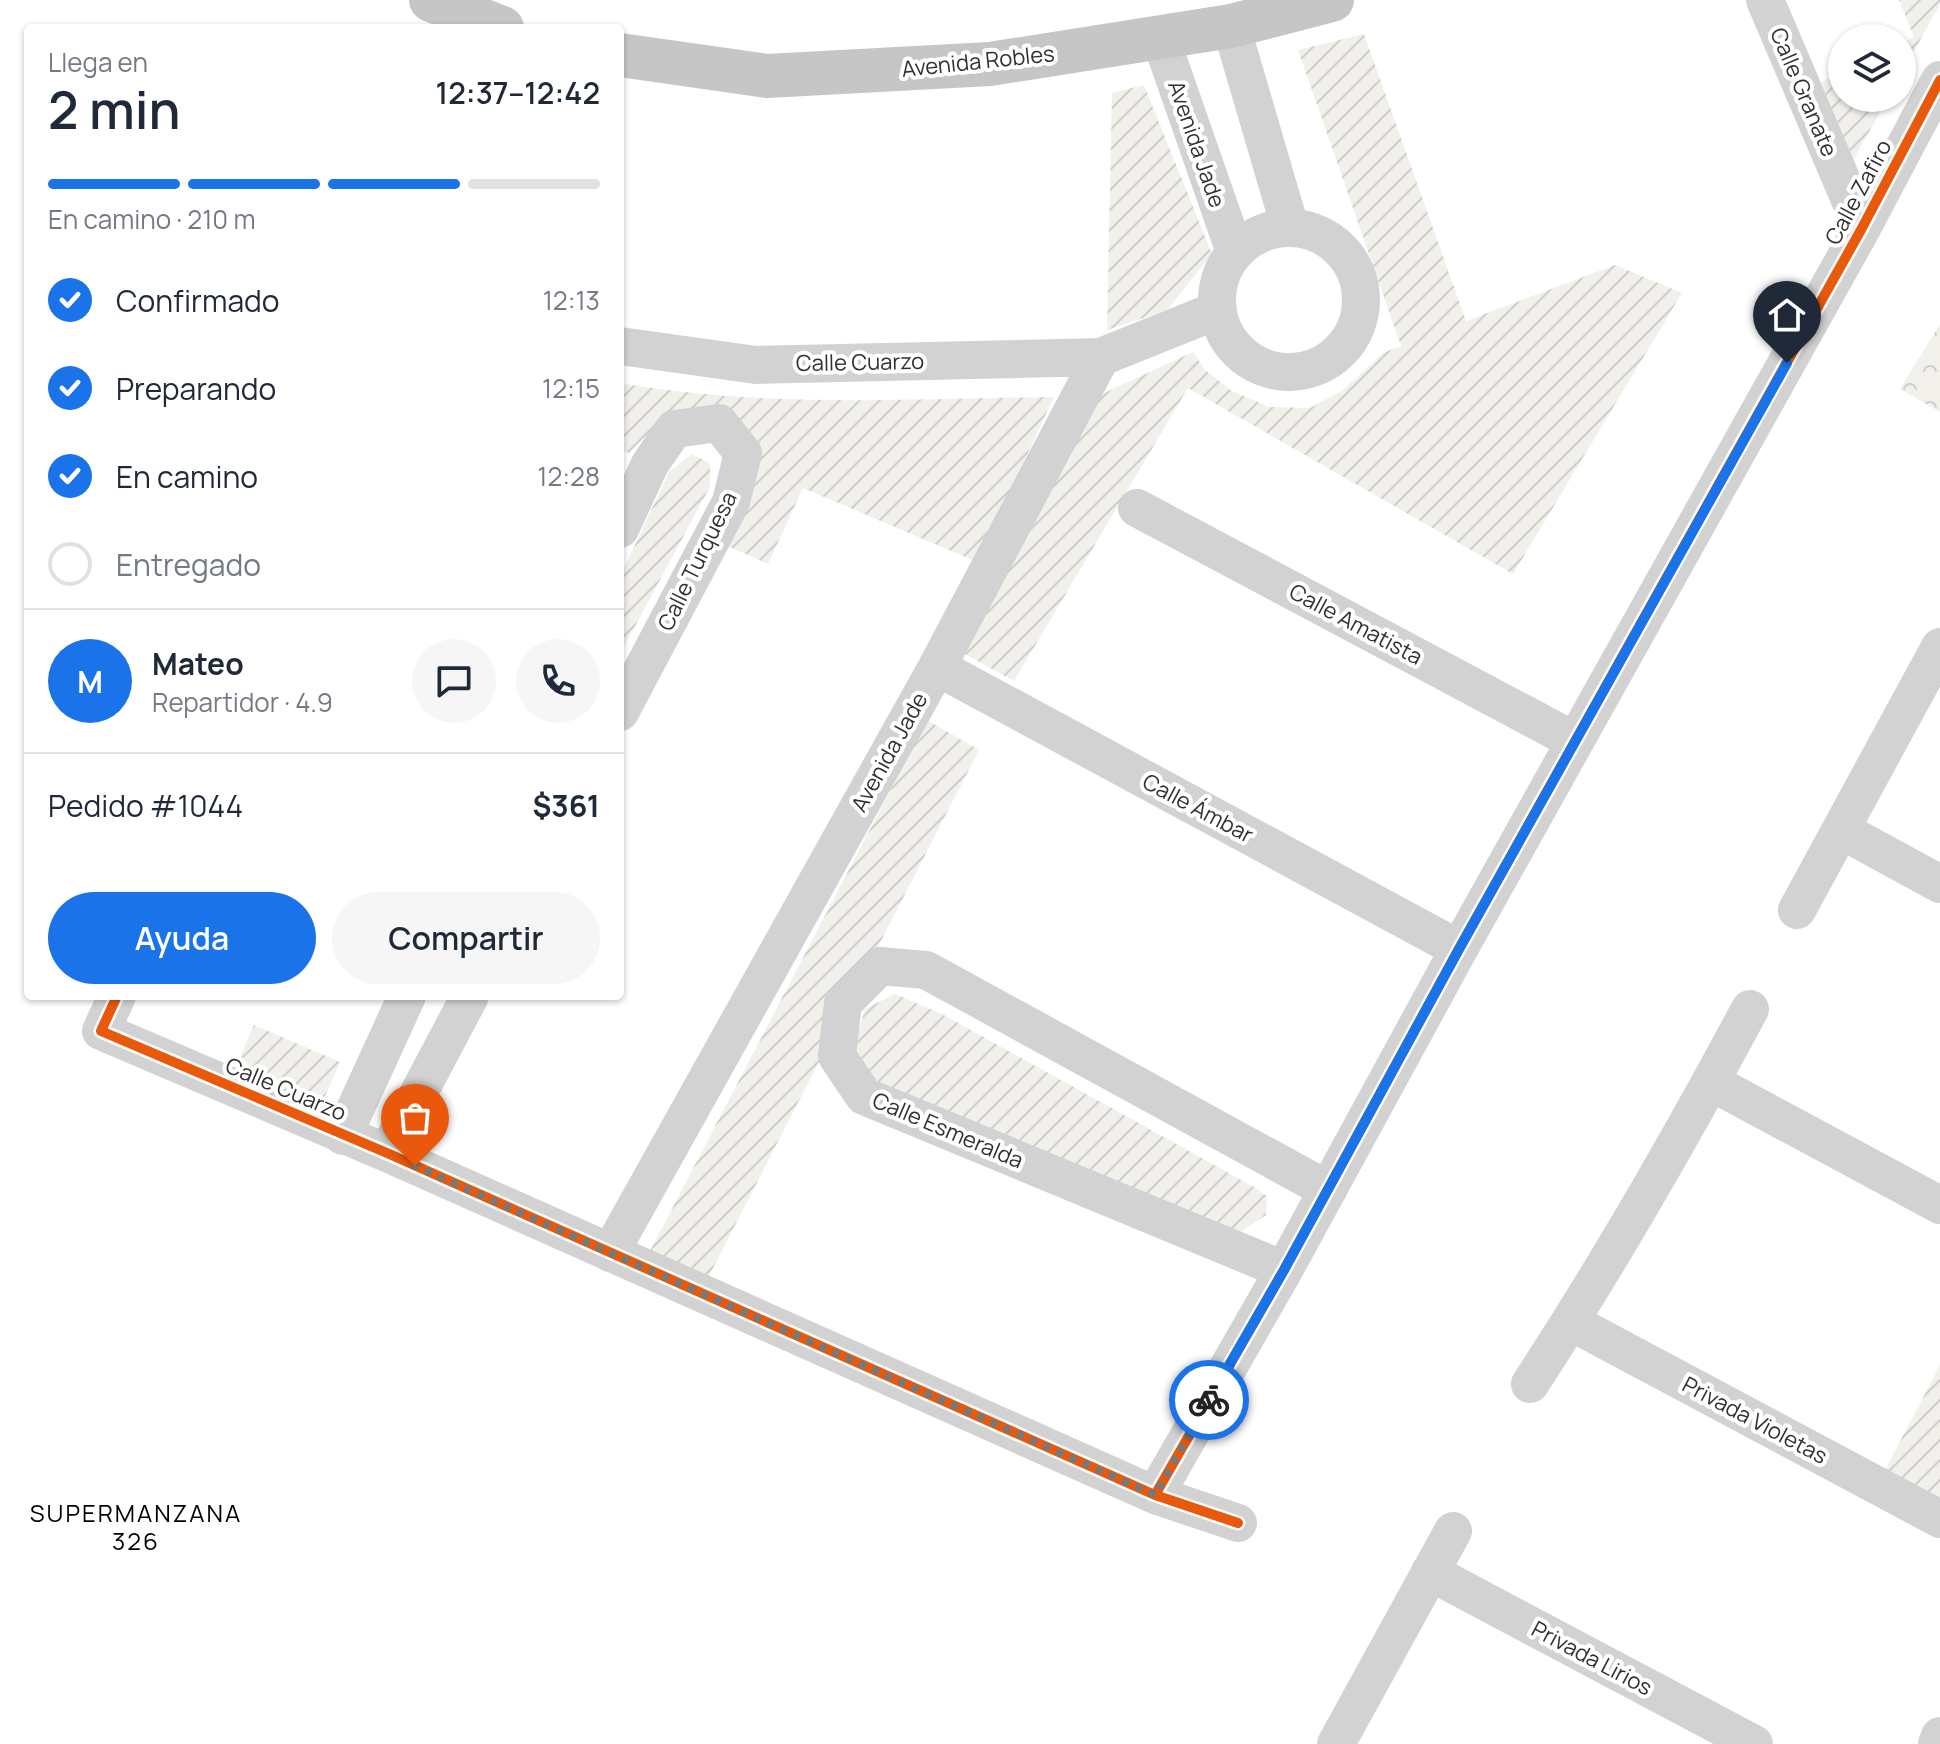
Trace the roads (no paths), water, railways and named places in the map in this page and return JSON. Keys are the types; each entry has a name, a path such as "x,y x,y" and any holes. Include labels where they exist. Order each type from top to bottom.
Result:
{"main road":[{"path":"431,0 492,24"},
{"name":"Avenida Robles","path":"624,56 767,76 990,64 1231,26 1332,0"}],"street":[{"name":"Calle Granate","path":"1765,0 1862,228"},
{"path":"1231,26 1290,227"},
{"name":"Avenida Jade","path":"1160,37 1235,252"},
{"name":"Calle Zafiro","path":"1155,1495 1284,1270 1459,949 1862,228 1940,80"},
{"path":"1290,227 1313,231 1334,242 1350,260 1360,281 1362,305 1357,328 1345,347 1326,362 1305,371 1281,372 1258,365 1239,351 1224,333 1218,310 1218,289 1223,269 1250,238 1269,230 1290,227"},
{"path":"1101,357 1218,310"},
{"name":"Calle Cuarzo","path":"624,347 756,365 1101,357"},
{"name":"Avenida Jade","path":"610,1253 937,667 1101,357"},
{"name":"Calle Turquesa","path":"624,520 650,464 674,429 719,423 743,453 731,502 624,704"},
{"name":"Calle Amatista","path":"1137,508 1575,741"},
{"path":"1797,910 1940,647"},
{"name":"Calle Ámbar","path":"937,667 1459,949"},
{"path":"1841,830 1940,884"},
{"name":"Calle Esmeralda","path":"1284,1270 864,1096 837,1056 843,1003 880,966 926,970 1328,1190"},
{"name":"Calle Cuarzo","path":"115,1000 101,1031 387,1153 1155,1495 1238,1523"},
{"path":"343,1136 405,1000"},
{"path":"387,1153 468,1000"},
{"path":"1530,1384 1571,1322 1750,1009"},
{"path":"1711,1082 1940,1205"},
{"name":"Privada Violetas","path":"1571,1322 1940,1519"},
{"path":"1336,1744 1453,1531"},
{"name":"Privada Lirios","path":"1430,1572 1754,1744"},
{"path":"1937,1744 1940,1736"}],"district":[{"name":"SUPERMANZANA 326","path":"136,1526"}]}
